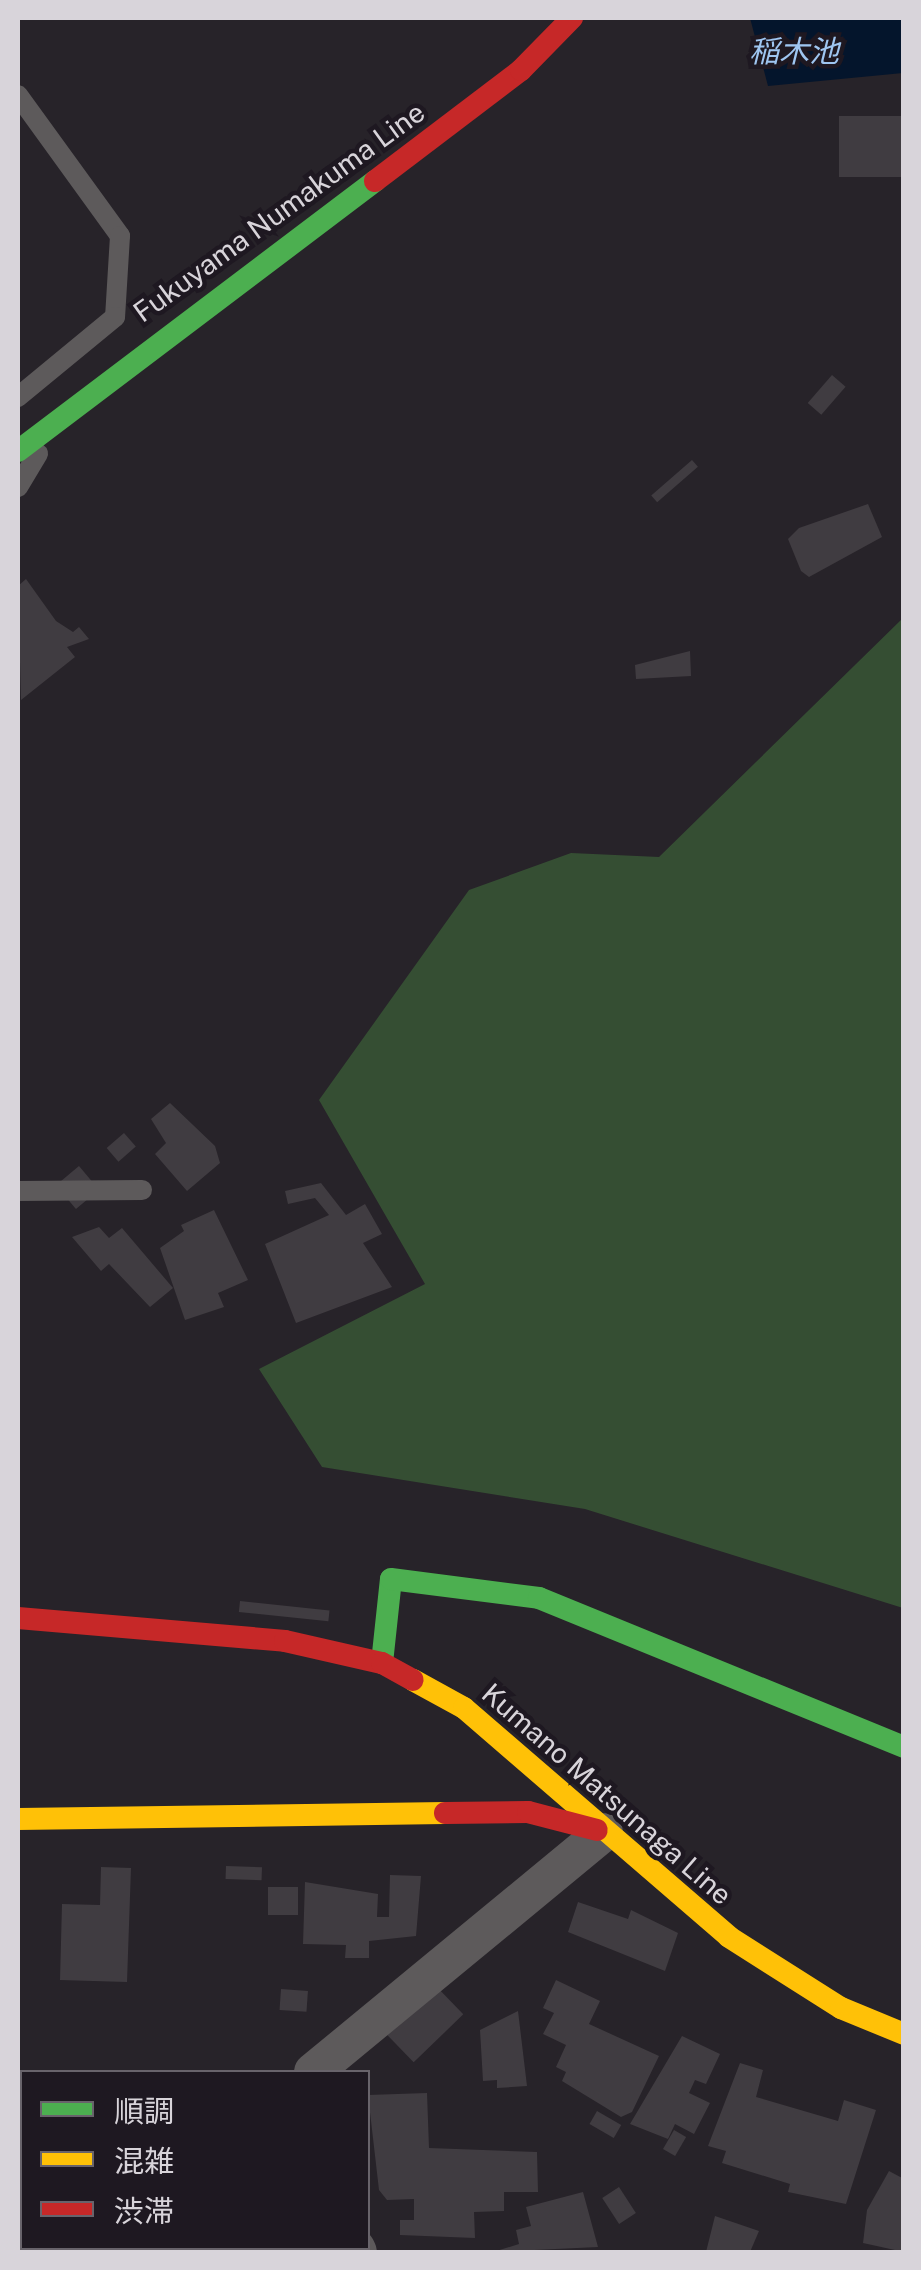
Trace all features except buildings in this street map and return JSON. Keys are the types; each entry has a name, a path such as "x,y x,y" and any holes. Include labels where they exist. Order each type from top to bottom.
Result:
{"main road":[{"name":"Fukuyama Numakuma Line","path":"18,450 520,70 572,18"},
{"path":"382,1663 391,1578 538,1598 904,1747"},
{"name":"Kumano Matsunaga Line","path":"18,1618 285,1641 382,1663 464,1708 729,1937 841,2008 904,2034"},
{"path":"18,1819 528,1812 604,1832"}],"street":[{"path":"315,2070 604,1832"}],"lane":[{"path":"18,96 120,236 115,316 18,397"},
{"path":"18,487 66,410"},
{"path":"18,1191 142,1190"}],"green space":[{"path":"903,618 903,1608 585,1509 322,1467 259,1369 425,1284 319,1100 469,890 571,853 659,857"}],"water":[{"name":"稲木池","path":"750,18 903,18 903,73 768,86"}],"traffic: fast":[{"path":"18,451 375,181"},
{"path":"382,1663 391,1579 539,1598 904,1747"}],"traffic: slow":[{"path":"413,1680 464,1708 729,1937 841,2008 904,2034"},
{"path":"18,1819 445,1813"}],"traffic: jam":[{"path":"375,181 521,70 572,18"},
{"path":"18,1618 285,1641 382,1663 413,1680"},
{"path":"445,1813 528,1812 597,1830"}]}
